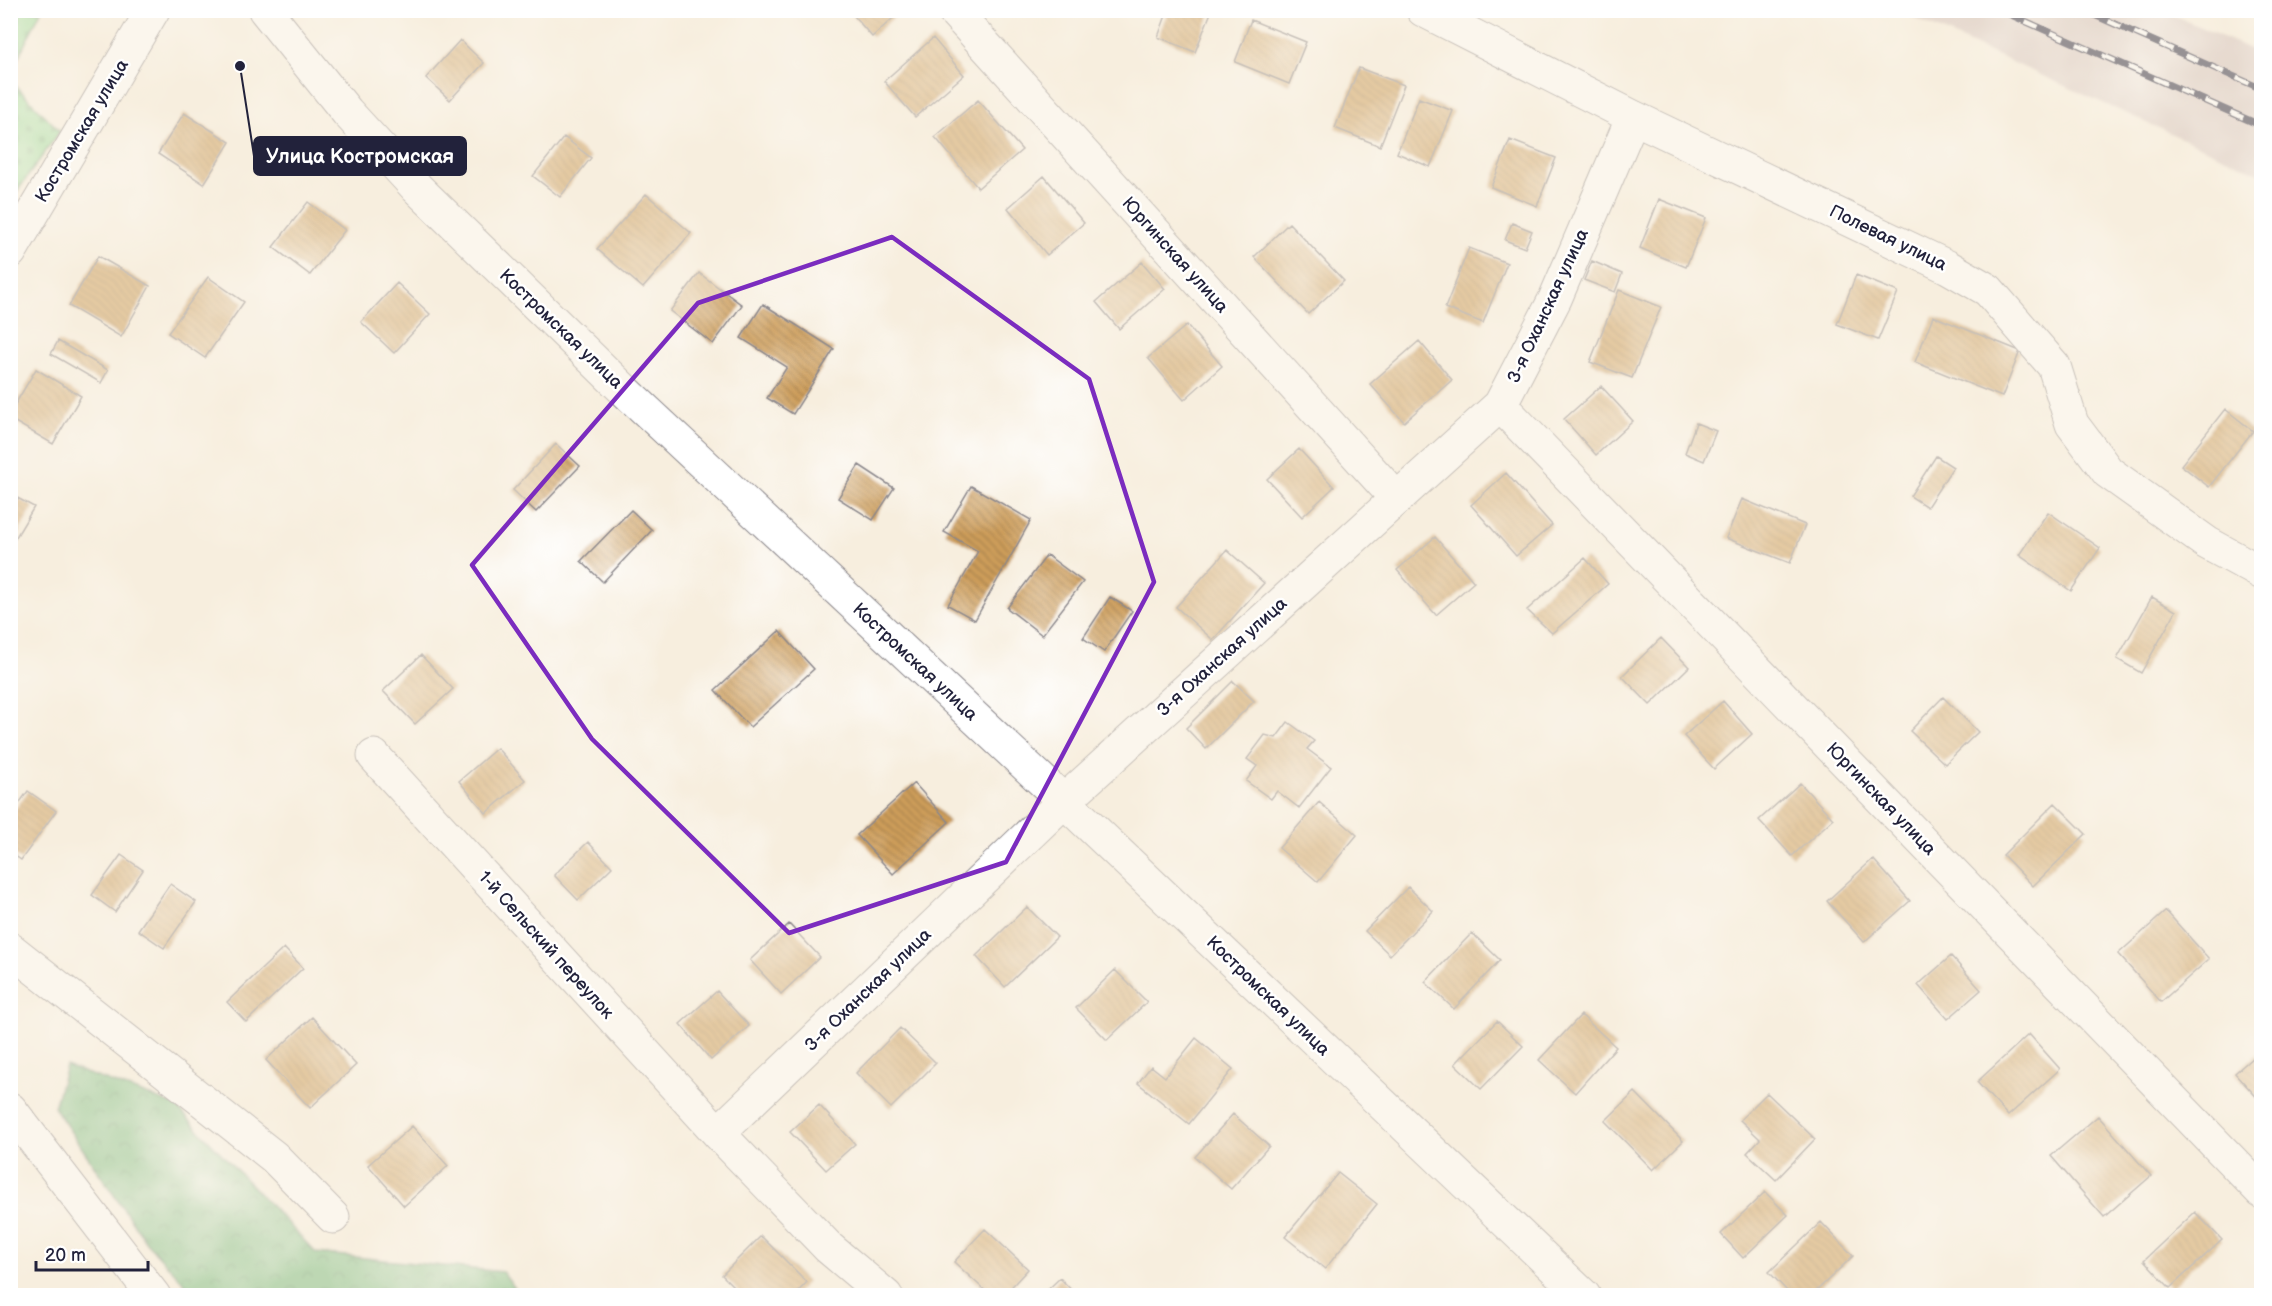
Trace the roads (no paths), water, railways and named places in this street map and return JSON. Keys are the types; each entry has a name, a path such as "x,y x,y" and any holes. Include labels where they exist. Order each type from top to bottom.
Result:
{"street":[{"name":"Костромская улица","path":"10,252 153,10"},
{"name":"Костромская улица","path":"265,10 347,112 417,188 621,387 1064,801 1584,1296"},
{"name":"Полевая улица","path":"1423,10 1634,117 1948,267 1988,290 2054,366 2072,424 2108,472 2207,543 2262,573"},
{"name":"Юргинская улица","path":"960,13 1397,499"},
{"name":"3-я Оханская улица","path":"718,1133 1064,801 1500,405 1555,299 1634,117"},
{"name":"Юргинская улица","path":"1500,405 2262,1192"},
{"name":"1-й Сельский переулок","path":"374,756 718,1133 830,1248 886,1296"},
{"path":"10,949 274,1157 333,1217"},
{"path":"10,1109 154,1296"}],"railway":[{"path":"2000,10 2262,126"},
{"path":"2083,10 2262,89"}],"place":[{"name":"Улица Костромская","path":"240,66"}]}
